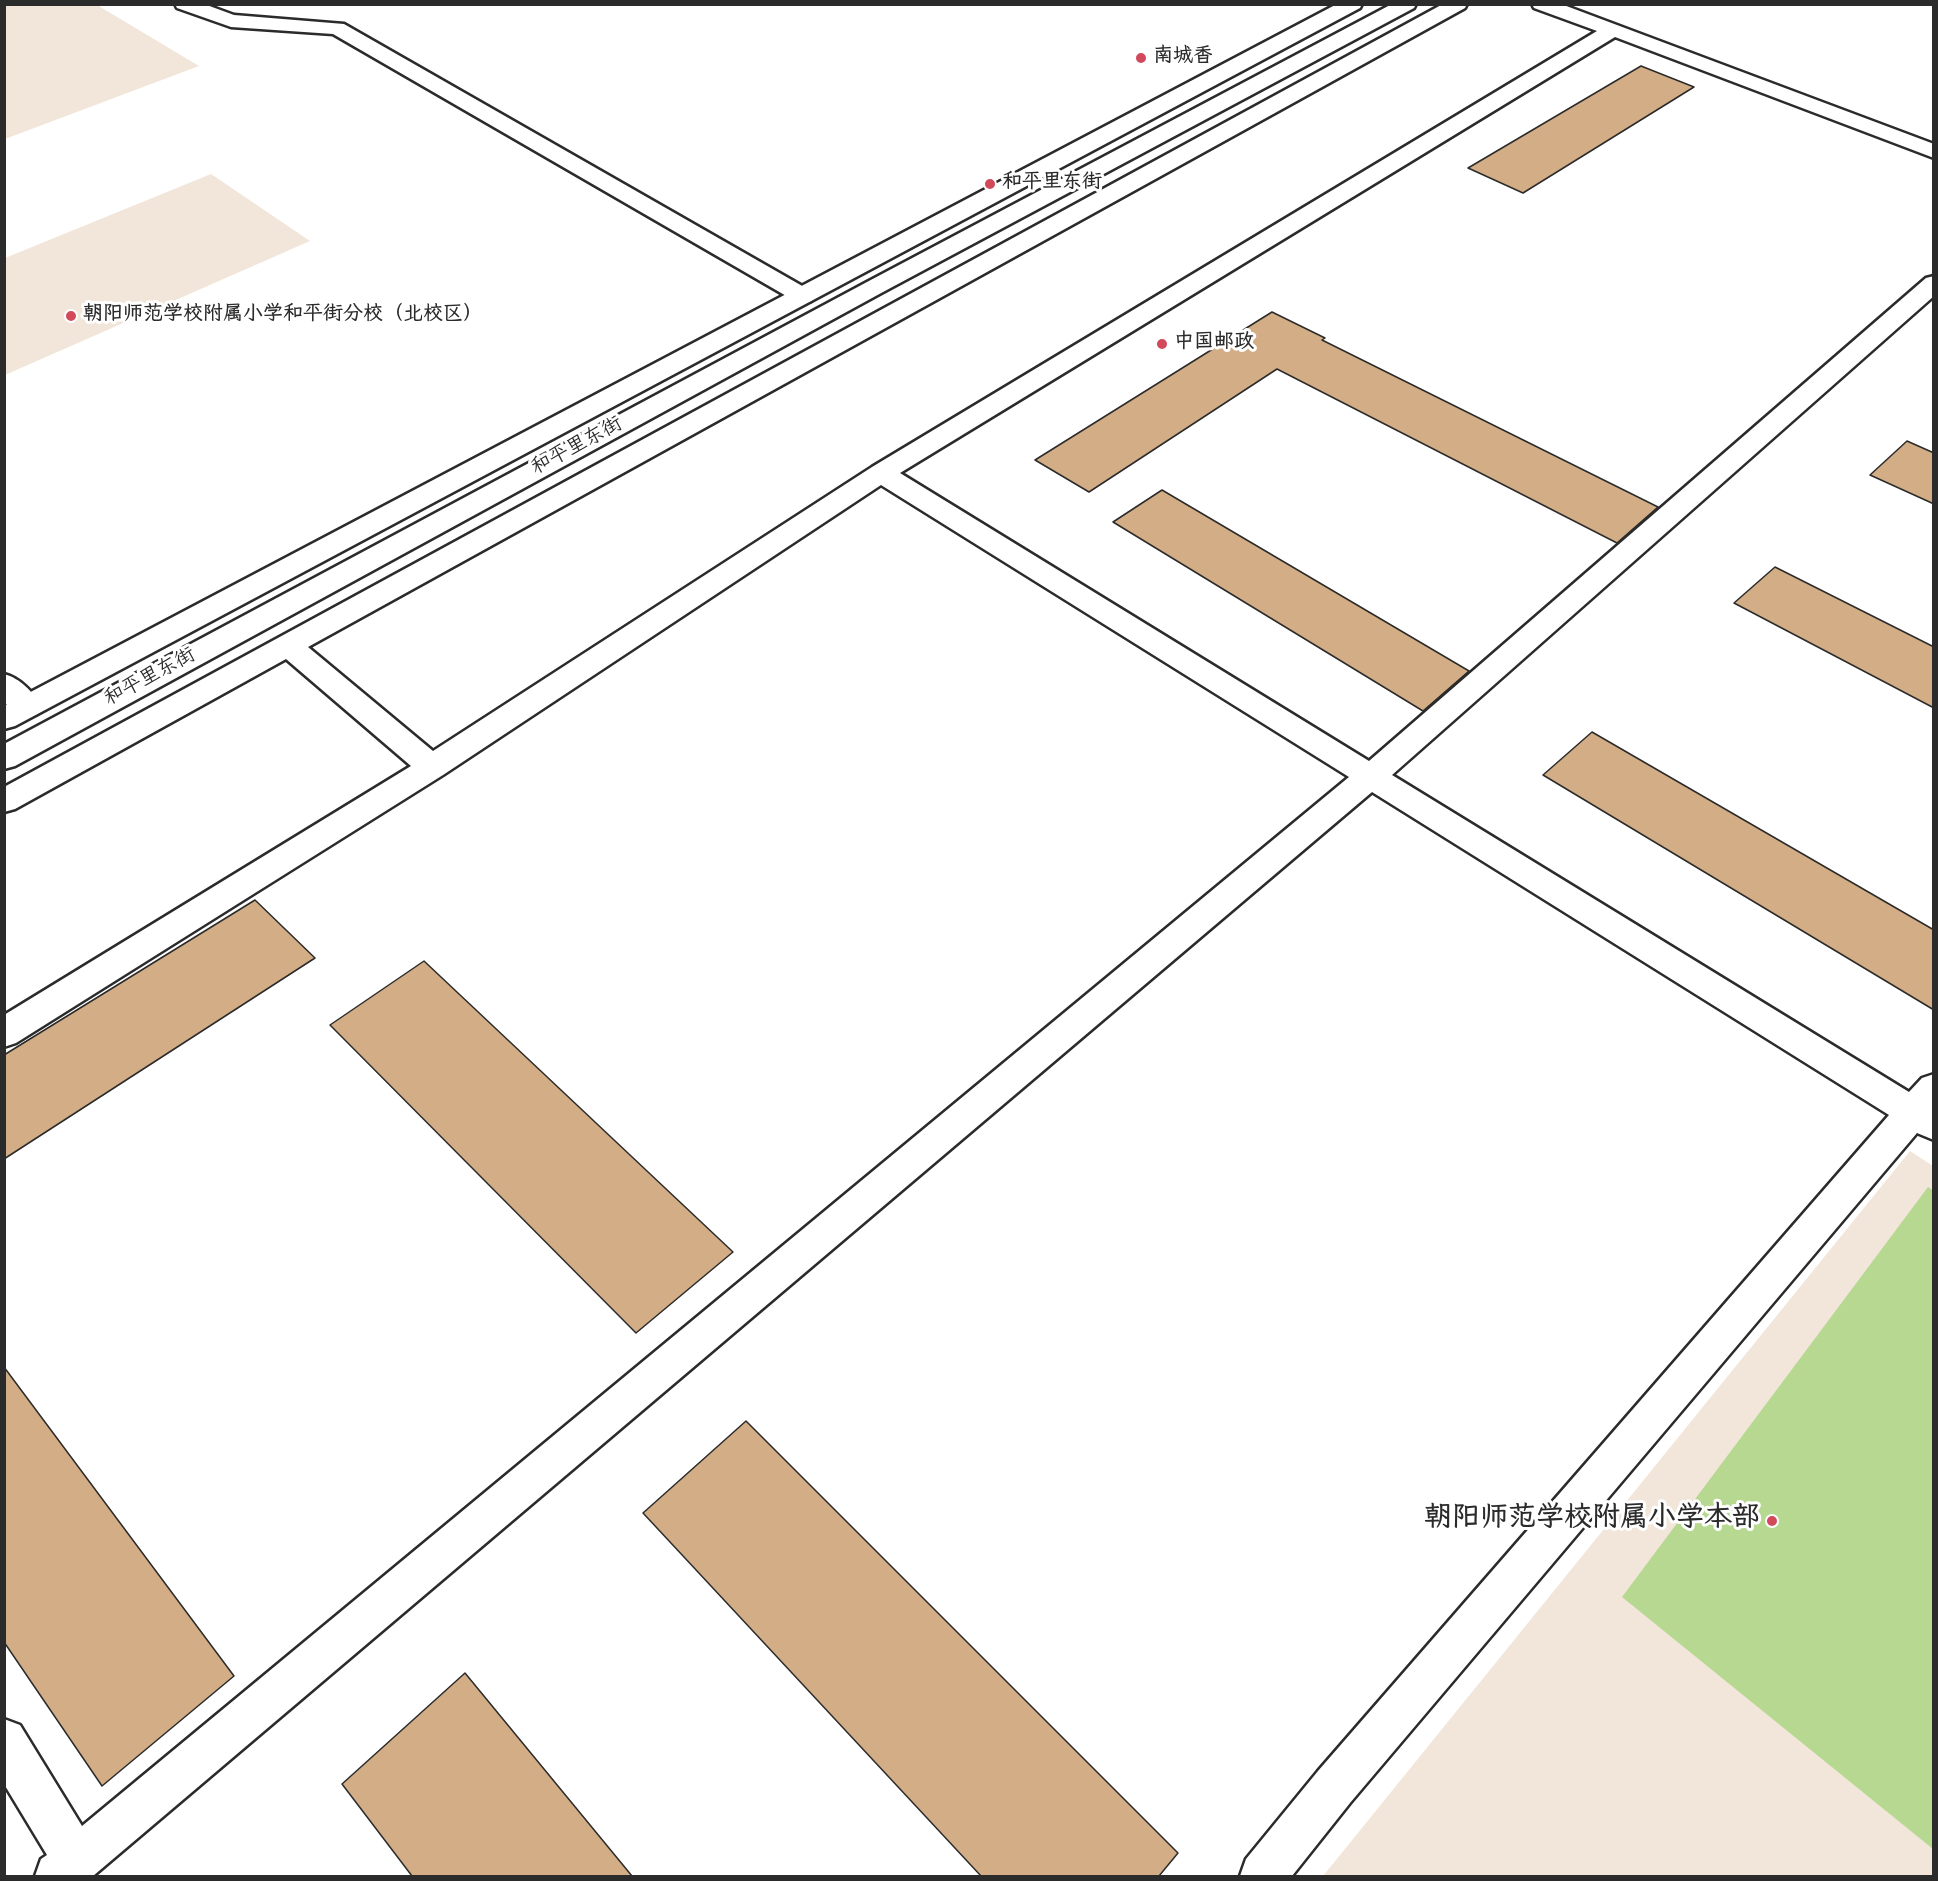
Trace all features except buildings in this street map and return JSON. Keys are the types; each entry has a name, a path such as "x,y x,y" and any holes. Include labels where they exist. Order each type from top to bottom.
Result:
{"street":[{"path":"184,4 231,21 336,28 803,296"},
{"name":"和平里东街","path":"16,713 1353,4"},
{"name":"和平里东街","path":"4,758 864,293 1407,4"},
{"path":"4,801 1458,4"},
{"path":"1541,4 1934,152"},
{"path":"4,1033 432,766 881,472 1613,30"},
{"path":"4,1741 68,1868 1371,776 1934,284"},
{"path":"881,472 1371,776 1926,1108 1334,1786 1263,1876"},
{"path":"288,646 432,766"},
{"path":"4,684 16,713"}],"shaded area":[{"path":"5,4 97,5 199,66 5,139"},
{"name":"朝阳师范学校附属小学和平街分校（北校区）","path":"211,174 310,241 5,375 5,258"},
{"name":"朝阳师范学校附属小学本部","path":"1910,1151 1933,1166 1933,1876 1323,1876"}],"green space":[{"path":"1928,1187 1934,1191 1933,1849 1622,1597"}],"place":[{"name":"南城香","path":"1141,58"},
{"name":"和平里东街","path":"990,184"},
{"name":"朝阳师范学校附属小学和平街分校（北校区）","path":"71,316"},
{"name":"中国邮政","path":"1162,344"},
{"name":"朝阳师范学校附属小学本部","path":"1772,1521"}]}
